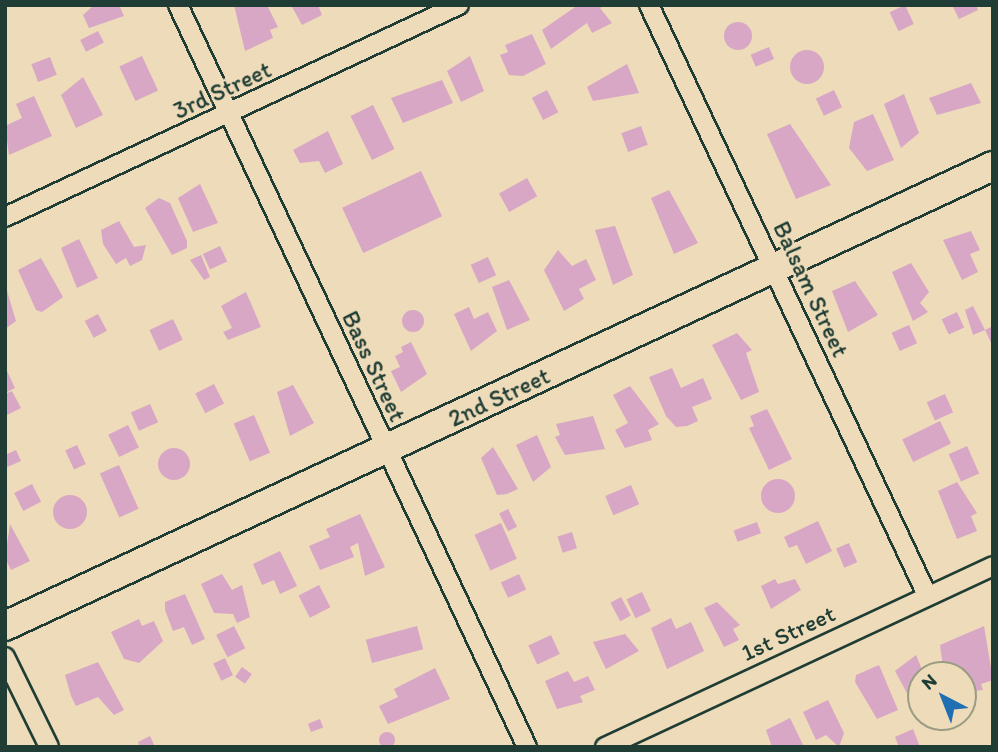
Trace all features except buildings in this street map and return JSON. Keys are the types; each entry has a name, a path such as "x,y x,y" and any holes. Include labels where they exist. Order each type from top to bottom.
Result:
{"main road":[{"name":"2nd Street","path":"5,626 993,166"}],"street":[{"name":"Bass Street","path":"178,5 527,747"},
{"name":"3rd Street","path":"5,217 459,5"},
{"name":"Balsam Street","path":"649,5 927,595"},
{"name":"1st Street","path":"605,747 993,566"},
{"path":"5,657 49,747"}]}
